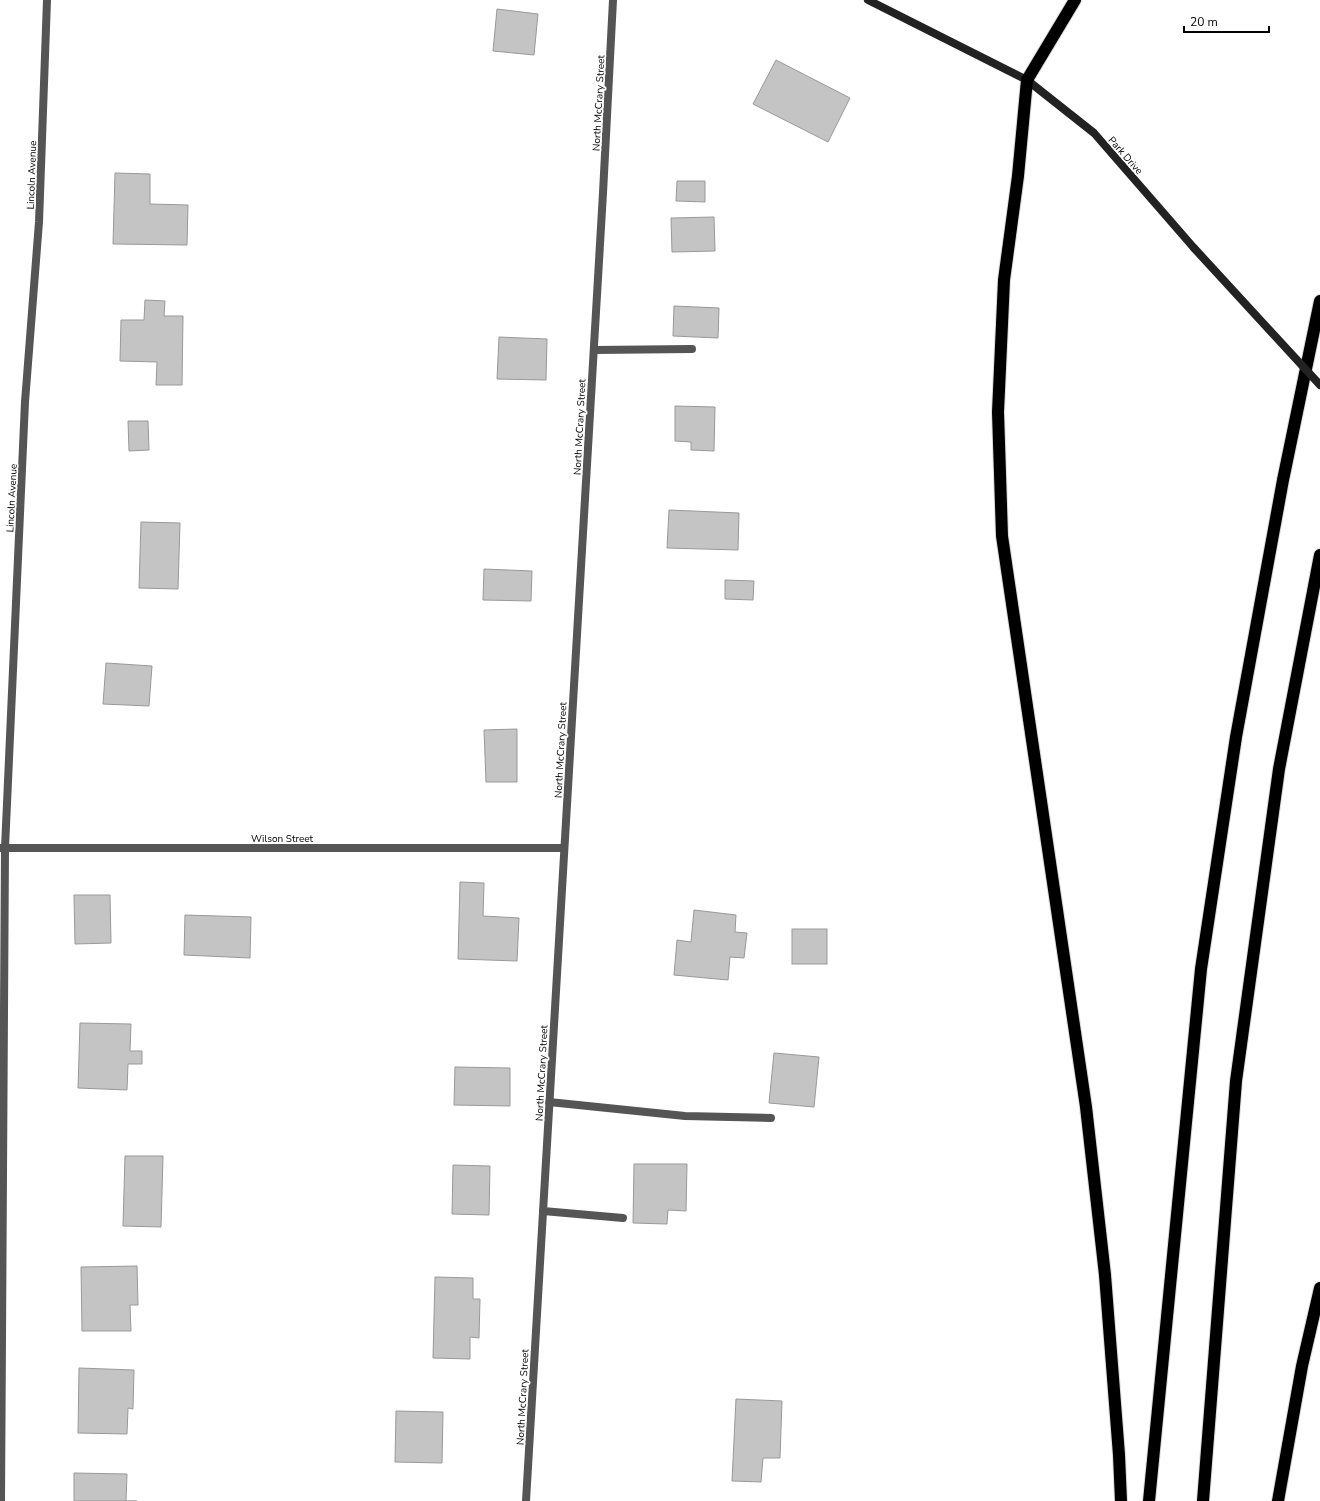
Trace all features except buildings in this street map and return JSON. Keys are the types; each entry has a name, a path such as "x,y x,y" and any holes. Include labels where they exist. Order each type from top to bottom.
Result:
{"highway":[{"path":"1075,0 1027,80 1018,176 1004,280 998,412 1002,536 1086,1107 1106,1276 1121,1501"},
{"path":"1149,1501 1204,954 1236,737 1283,480 1320,301"},
{"path":"1203,1501 1236,1081 1279,769 1320,555"},
{"path":"1278,1501 1302,1366 1320,1288"}],"main road":[{"name":"Park Drive","path":"868,0 1027,80 1094,133 1194,248 1320,384"}],"street":[{"name":"Lincoln Avenue","path":"1,1501 3,848 25,402 39,222 47,0"},
{"name":"North McCrary Street","path":"526,1501 594,350 613,0"},
{"path":"594,350 692,349"},
{"name":"Wilson Street","path":"3,848 564,848"},
{"path":"549,1102 685,1116 771,1118"},
{"path":"543,1211 623,1218"}]}
